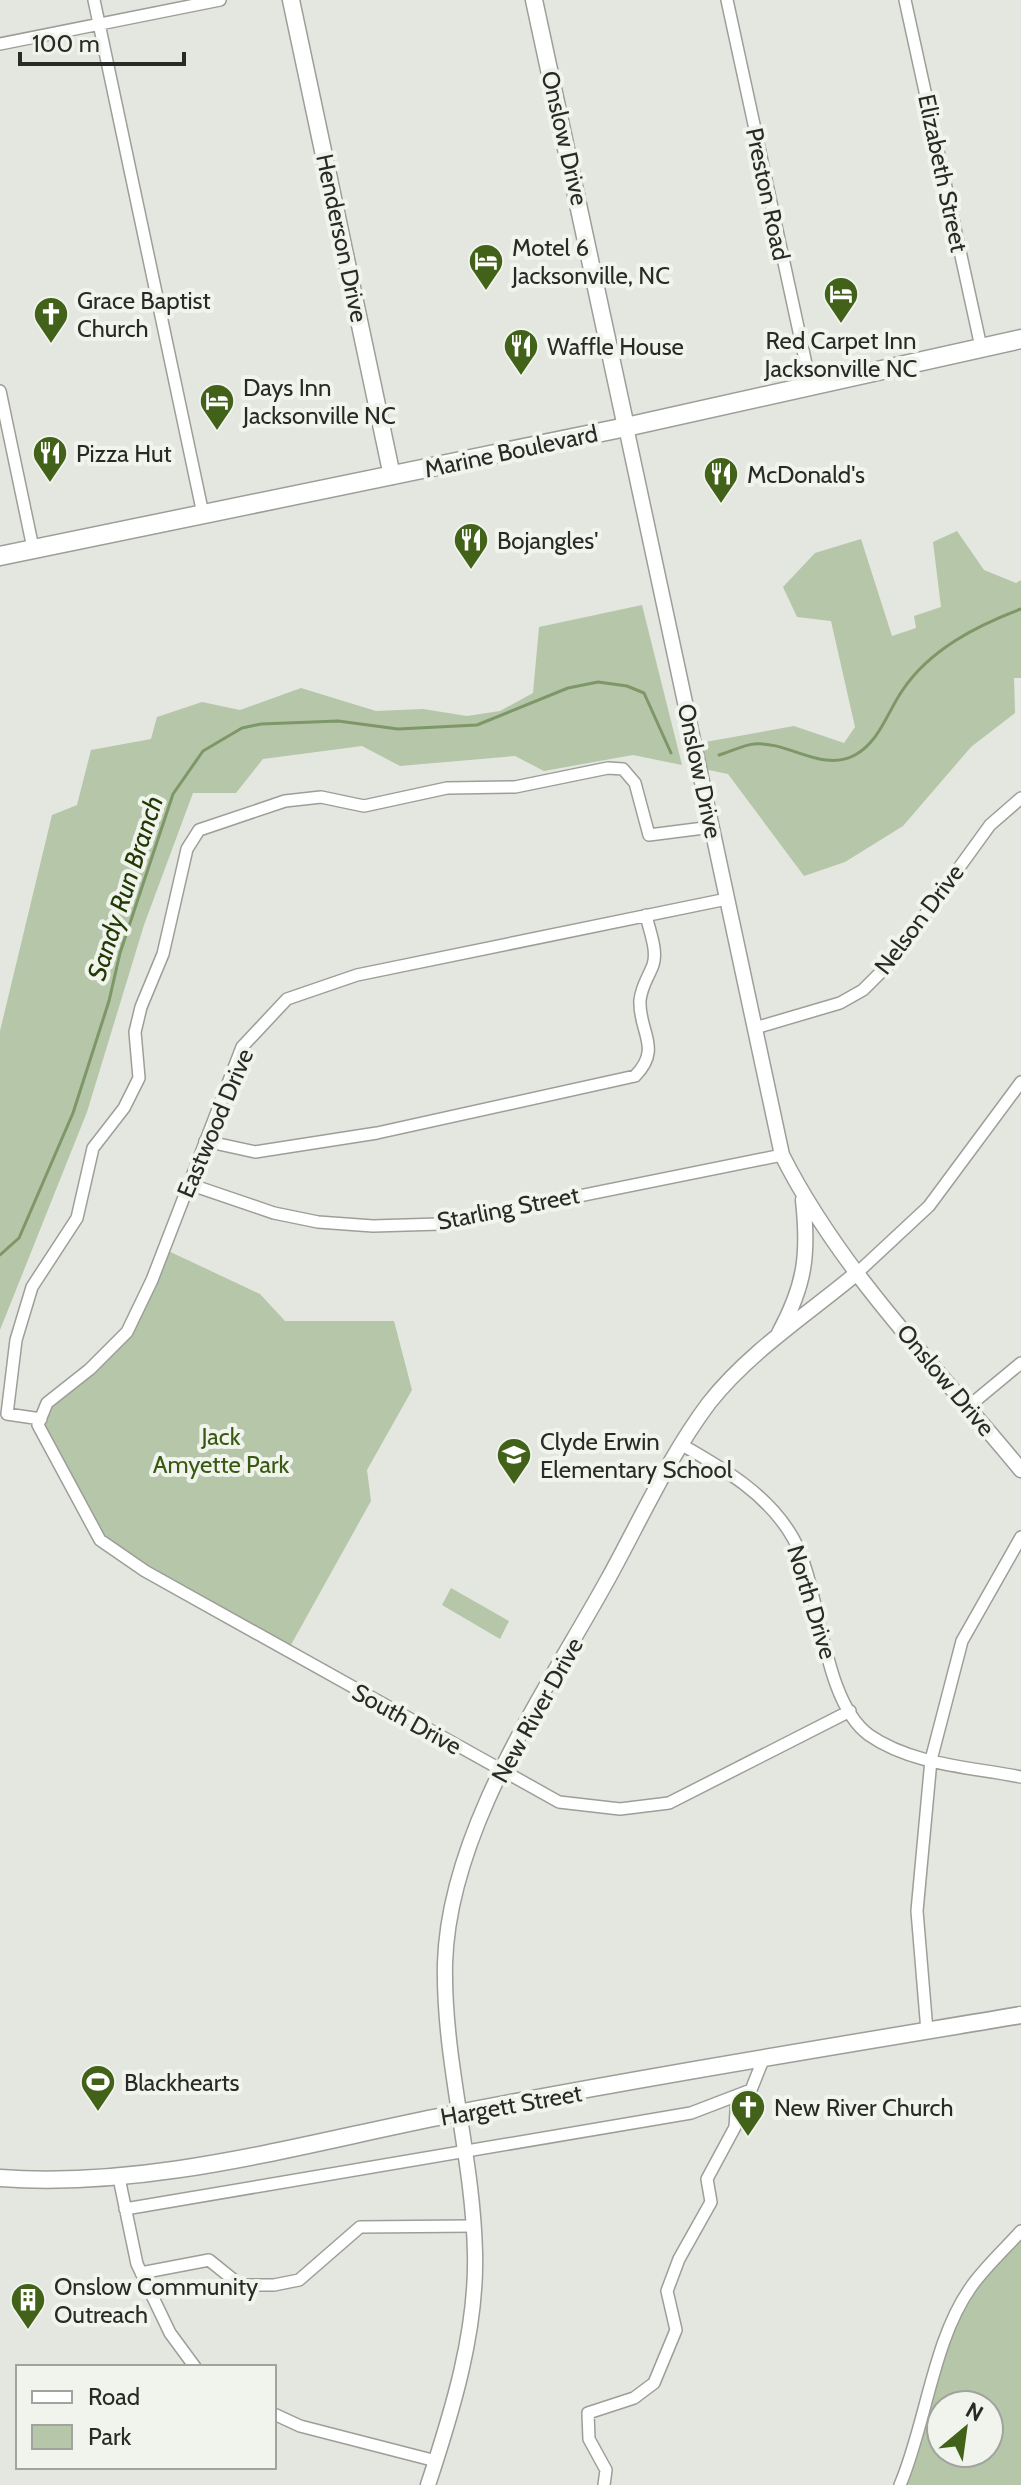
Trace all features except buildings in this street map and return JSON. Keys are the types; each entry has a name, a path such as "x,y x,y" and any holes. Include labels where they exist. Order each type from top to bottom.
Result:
{"main road":[{"name":"Henderson Drive","path":"291,0 392,476"},
{"name":"Onslow Drive","path":"534,0 626,427"},
{"name":"Marine Boulevard","path":"0,556 626,427 1021,339"},
{"name":"Hargett Street","path":"0,2178 54,2182 119,2178 457,2114 1021,2015"}],"street":[{"path":"94,0 203,514"},
{"path":"0,44 220,0"},
{"name":"Preston Road","path":"727,0 811,387"},
{"name":"Elizabeth Street","path":"905,0 981,347"},
{"path":"0,391 33,548"},
{"name":"Onslow Drive","path":"626,427 782,1155 803,1196 857,1273 1021,1470"},
{"path":"40,1422 7,1414 16,1340 32,1287 77,1218 93,1148 124,1108 139,1078 135,1032 141,1007 163,954 187,849 199,830 285,801 321,797 364,806 447,788 515,787 608,768 623,769 635,783 649,835 712,827"},
{"name":"Nelson Drive","path":"755,1028 840,1003 863,990 890,963 990,825 1021,798"},
{"name":"Eastwood Drive","path":"40,1422 47,1403 91,1369 127,1332 152,1280 242,1047 287,999 357,975 727,899"},
{"path":"205,1141 255,1152 377,1133 635,1076 647,1064 649,1046 640,1005 643,981 654,964 653,942 646,915"},
{"name":"New River Drive","path":"428,2485 465,2353 475,2255 447,2029 447,1943 457,1887 476,1825 501,1772 682,1445 732,1376 857,1273 938,1195 1021,1082"},
{"name":"Starling Street","path":"189,1184 274,1213 318,1222 373,1226 440,1224 782,1155"},
{"path":"774,1341 795,1304 806,1269 803,1196"},
{"path":"969,1406 1021,1363"},
{"name":"South Drive","path":"40,1422 70,1491 100,1540 145,1571 559,1802 620,1809 669,1803 850,1711"},
{"name":"North Drive","path":"682,1445 740,1479 794,1540 820,1632 850,1711 866,1733 904,1754 931,1760"},
{"path":"927,2031 917,1911 931,1760 962,1641 1021,1537"},
{"path":"931,1760 1021,1777"},
{"path":"125,2209 691,2113 751,2090 763,2060"},
{"path":"604,2485 606,2470 589,2439 588,2413 634,2398 654,2383 676,2330 667,2291 679,2259 711,2202 707,2179 735,2127 737,2096"},
{"path":"119,2178 141,2273 170,2333 194,2365"},
{"path":"141,2273 209,2260 240,2285 274,2285 299,2280 360,2227 473,2226"},
{"path":"900,2485 916,2447 945,2341 970,2287 1021,2231"},
{"path":"276,2415 300,2426 436,2461"}],"green space":[{"path":"957,531 984,570 1016,583 1021,580 1021,678 1014,678 1015,713 971,747 903,826 845,862 804,876 728,774 699,768 694,744 794,726 844,743 855,727 831,621 797,617 783,587 815,553 861,539 892,636 916,628 914,616 941,607 933,542"},
{"path":"642,605 682,765 633,755 544,771 515,756 400,766 362,746 263,759 236,793 193,793 144,925 87,1112 0,1330 0,1031 52,815 77,805 91,750 151,739 157,717 202,702 240,710 301,688 376,711 423,709 467,716 500,711 533,693 539,627"},
{"name":"Jack Amyette Park","path":"164,1249 260,1294 285,1321 394,1321 412,1390 367,1470 371,1501 287,1652 100,1540 38,1425 47,1403 127,1332"},
{"path":"451,1588 509,1621 500,1639 442,1605"},
{"path":"1021,2231 1021,2485 900,2485 925,2405 925,2469 1005,2469 1005,2389 930,2389 945,2341 970,2287"}],"waterway":[{"name":"Sandy Run Branch","path":"719,755 754,744 780,747 818,759 843,760 855,755 870,743 902,691 926,663 955,641 1021,609"},
{"name":"Sandy Run Branch","path":"0,1255 19,1238 73,1113 109,1001 120,953 173,794 203,751 242,728 261,724 338,721 398,729 477,725 568,688 598,682 627,686 644,693 671,753"}],"place":[{"name":"Motel 6 Jacksonville, NC","path":"486,292"},
{"name":"Red Carpet Inn Jacksonville NC","path":"841,325"},
{"name":"Grace Baptist Church","path":"51,345"},
{"name":"Waffle House","path":"521,377"},
{"name":"Days Inn Jacksonville NC","path":"217,432"},
{"name":"Pizza Hut","path":"50,484"},
{"name":"McDonald's","path":"721,505"},
{"name":"Bojangles'","path":"471,571"},
{"name":"Clyde Erwin Elementary School","path":"514,1486"},
{"name":"Blackhearts","path":"98,2113"},
{"name":"New River Church","path":"748,2138"},
{"name":"Onslow Community Outreach","path":"28,2331"}]}
